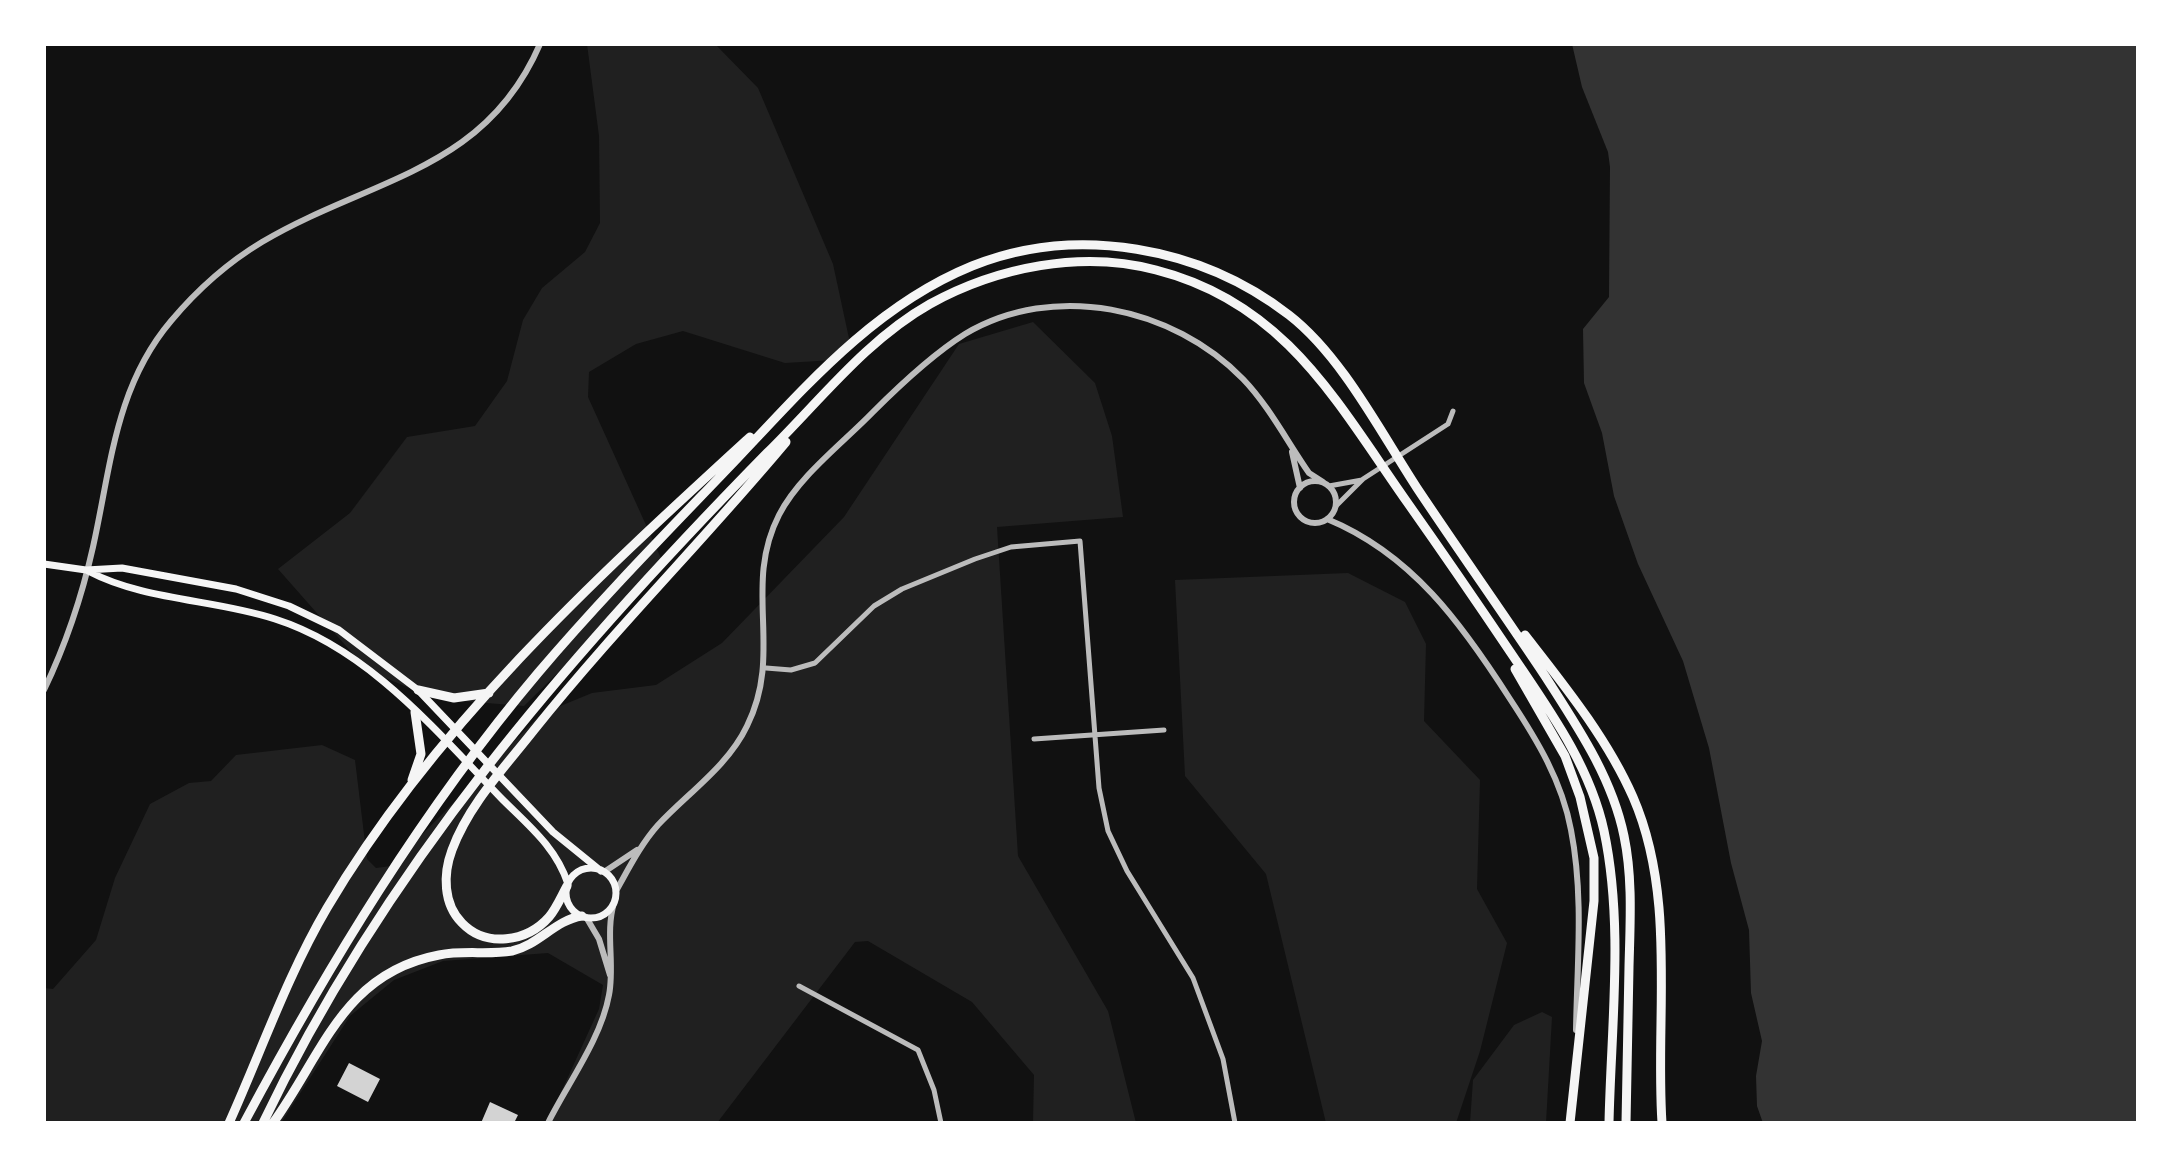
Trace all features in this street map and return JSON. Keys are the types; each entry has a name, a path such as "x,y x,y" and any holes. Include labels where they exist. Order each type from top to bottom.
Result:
{"highway":[{"path":"229,1123 299,960 350,870 407,790 489,693 611,564 872,324 913,295 973,266 1028,249 1085,244 1123,247 1184,260 1230,278 1290,316 1329,357 1485,585 1599,767 1624,834 1631,889 1626,1123"},
{"path":"263,1123 317,1018 354,958 445,819 488,763 569,665 683,540 883,335 964,287 1039,266 1106,262 1180,277 1212,290 1258,317 1299,352 1376,457 1564,733 1589,780 1604,829 1614,922 1609,1123"},
{"path":"244,1123 294,1029 395,867 536,675 814,378"},
{"path":"568,885 547,920 529,933 507,939 484,937 463,924 450,906 447,891 449,860 460,832 485,791 559,700 723,517 829,391"},
{"path":"1485,585 1569,694 1615,761 1633,798 1654,880 1661,970 1662,1123"},
{"path":"1469,591 1565,756 1594,858 1594,901 1576,1044 1570,1123"},
{"path":"418,690 454,698 489,693"},
{"path":"407,790 421,754 415,712"},
{"path":"273,1123 343,1012 375,981 436,955 510,951 525,947 565,920 584,917"}],"main road":[{"path":"44,564 86,570 122,568 236,589 289,606 339,630 418,690 575,852 602,871 616,891 614,903 603,915 584,917 570,906 568,885 554,853 448,742 339,648 297,627 233,608 115,586 86,570"},
{"path":"568,885 586,869 602,871"}],"street":[{"path":"44,690 68,635 86,570 122,406 169,323 207,283 264,241 465,141 517,91 540,44"},
{"path":"602,871 619,865 642,845 740,740 758,699 766,668 762,571 780,513 808,478 889,397 964,335 997,319 1048,307 1108,307 1155,320 1212,352 1245,380 1309,473 1326,484 1336,506"},
{"path":"1363,479 1307,483 1300,488 1294,503 1302,518 1319,522 1327,519 1363,479 1448,424 1453,411"},
{"path":"1289,445 1300,488"},
{"path":"1327,519 1366,536 1438,598 1459,621 1543,751 1560,788 1577,865 1576,1044"},
{"path":"766,668 791,670 815,663 874,606 902,589 975,559 1011,547 1080,541 1099,788 1108,831 1127,871 1193,978 1223,1059 1235,1123"},
{"path":"1034,739 1164,730"},
{"path":"616,891 642,845"},
{"path":"548,1123 605,1009 611,978 609,931 614,903"},
{"path":"584,917 599,939 611,978"},
{"path":"799,986 918,1050 934,1090 941,1123"}],"shaded area":[{"path":"587,44 715,44 758,88 833,264 850,343 834,360 785,363 683,331 636,344 589,372 588,397 665,567 524,706 437,699 368,671 278,569 350,513 407,437 475,426 507,381 523,320 542,288 585,252 600,223 599,136"},
{"path":"1572,44 2138,44 2138,1123 1763,1123 1757,1106 1756,1076 1762,1041 1751,993 1749,930 1731,863 1709,748 1683,661 1638,564 1614,496 1602,433 1584,383 1583,329 1609,297 1610,167 1608,152 1582,87"},
{"path":"1033,322 1095,383 1112,436 1123,517 997,527 1018,856 1108,1011 1136,1123 1033,1123 1034,1075 972,1002 868,941 855,942 717,1123 547,1123 599,1009 603,985 548,953 443,961 394,980 350,1016 281,1123 44,1123 44,988 53,989 96,940 115,878 150,804 189,783 211,781 236,755 322,745 355,760 367,859 376,868 391,866 541,714 592,693 656,685 722,643 844,517 959,344"},
{"path":"1348,573 1405,602 1426,644 1424,721 1480,780 1477,889 1507,943 1480,1051 1456,1123 1326,1123 1266,874 1185,776 1175,580"},
{"path":"1542,1012 1552,1017 1546,1123 1470,1123 1473,1080 1514,1025"}],"building":[{"path":"349,1063 380,1079 368,1102 337,1086"},
{"path":"490,1102 518,1115 514,1123 481,1123"}]}
